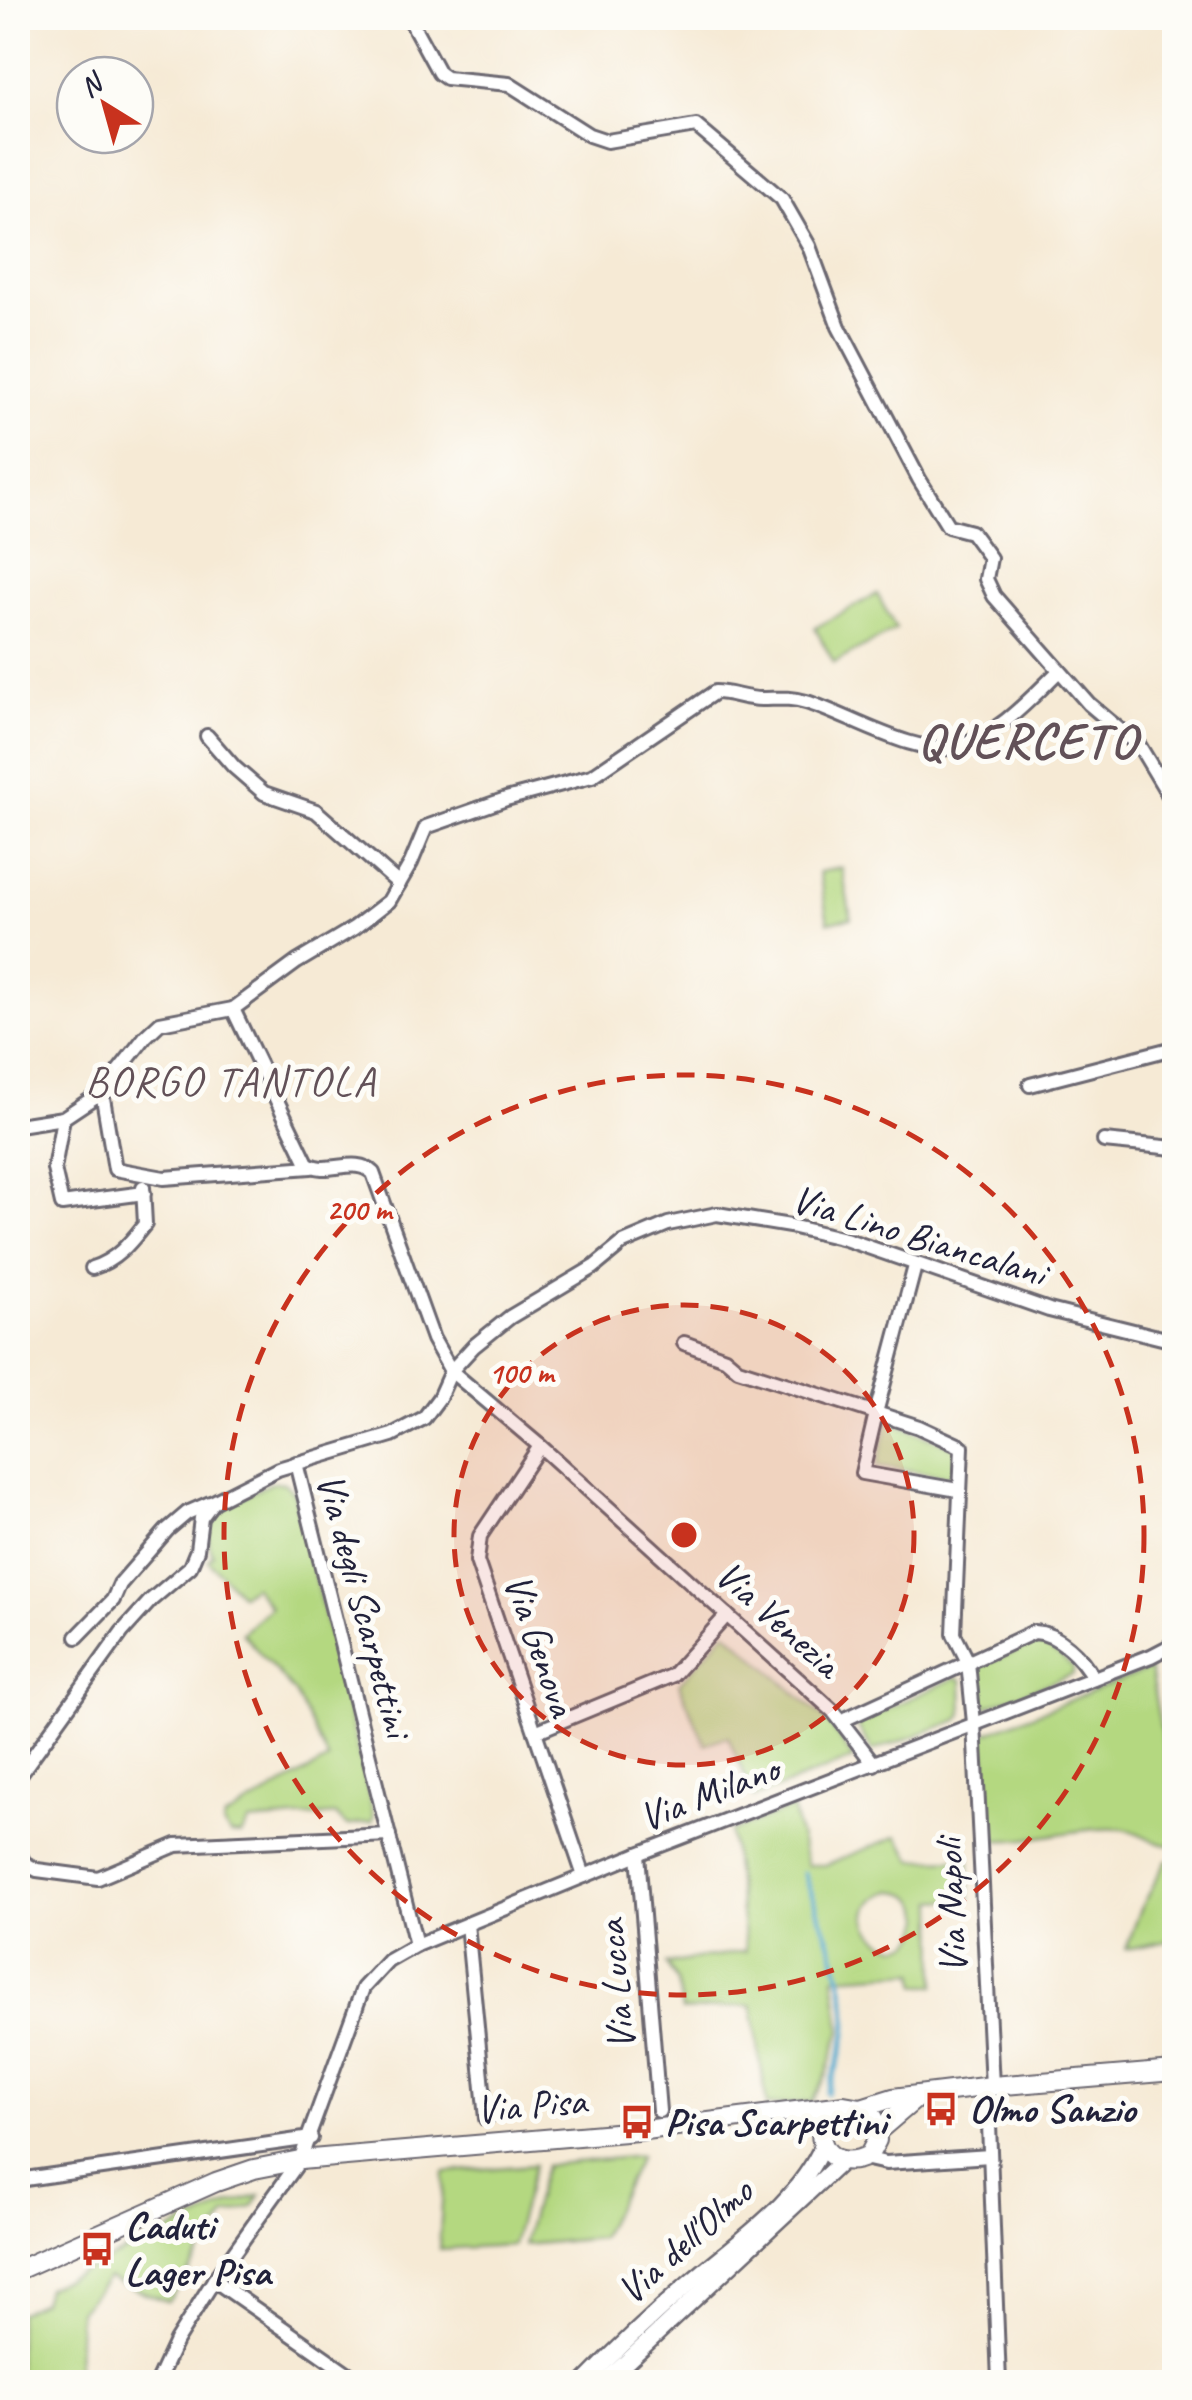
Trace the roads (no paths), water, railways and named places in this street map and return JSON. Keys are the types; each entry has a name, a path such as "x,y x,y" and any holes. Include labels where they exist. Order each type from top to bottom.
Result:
{"main road":[{"path":"838,2106 861,2108 893,2098 990,2092 1174,2071"},
{"path":"822,2137 831,2155 842,2160 864,2158 877,2135 920,2096"},
{"name":"Via Pisa","path":"18,2270 254,2169 300,2160 768,2117 838,2106"},
{"name":"Via dell'Olmo","path":"822,2137 825,2118 838,2106"},
{"path":"861,2108 874,2118 877,2135"},
{"name":"Via Pisa","path":"768,2117 799,2121 822,2137"}],"street":[{"path":"408,18 439,74 446,78 509,84 598,140 618,141 696,126 778,194 808,246 838,327 948,526 971,532 980,543 990,558 986,579 994,596 1058,672 1140,747 1174,804"},
{"path":"18,1124 63,1118 102,1092 160,1023 233,1009 297,962 354,928 388,901 426,827 506,799 592,776 715,692 760,699 785,696 812,703 893,737 943,748 958,746 1002,725 1058,672"},
{"path":"207,736 234,767 264,792 316,811 399,884"},
{"path":"233,1009 311,1168"},
{"path":"1030,1085 1174,1048"},
{"path":"102,1092 115,1168 164,1178 368,1167 374,1173 433,1339 450,1371"},
{"path":"63,1118 54,1169 62,1204 144,1192"},
{"path":"1104,1142 1174,1148"},
{"path":"92,1268 106,1264 124,1250 145,1224 143,1175"},
{"name":"Via Lino Biancalani","path":"296,1463 392,1434 424,1418 439,1398 450,1371 510,1317 594,1266 623,1243 668,1224 717,1214 845,1240 1049,1310 1174,1341"},
{"path":"915,1266 862,1472 958,1490"},
{"path":"684,1343 725,1358 738,1369 876,1413"},
{"name":"Via Venezia","path":"450,1371 540,1446 842,1721 874,1764"},
{"name":"Via Napoli","path":"876,1413 962,1446 954,1634 968,1662 982,1850 999,2382"},
{"name":"Via Genova","path":"540,1446 480,1536 477,1561 584,1876"},
{"name":"Via degli Scarpettini","path":"77,1637 112,1600 120,1584 166,1530 187,1513 296,1463 416,1945"},
{"path":"18,1777 122,1632 151,1600 190,1567 198,1550 201,1518 213,1502"},
{"path":"534,1732 673,1675 727,1615"},
{"path":"842,1721 1040,1632 1055,1637 1083,1662 1093,1678"},
{"name":"Via Milano","path":"467,1924 1174,1644"},
{"path":"18,1851 24,1863 37,1870 98,1878 176,1844 389,1835"},
{"name":"Via Lucca","path":"638,1854 659,2111"},
{"path":"157,2382 176,2341 214,2280 300,2160 363,1988 388,1962 416,1945 467,1924 486,2119"},
{"path":"877,2135 906,2160"},
{"name":"Via dell'Olmo","path":"585,2382 799,2185 816,2163 822,2137"},
{"path":"18,2180 311,2138"},
{"path":"864,2158 881,2162 990,2156"},
{"name":"Via dell'Olmo","path":"604,2382 842,2160"},
{"path":"18,2260 18,2270"},
{"path":"214,2280 355,2381"}],"waterway":[{"path":"804,1873 840,1974 847,2015 843,2049 827,2093"}],"place":[{"name":"Olmo Sanzio","path":"941,2109"},
{"name":"Pisa Scarpettini","path":"637,2122"},
{"name":"Caduti Lager Pisa","path":"97,2249"}],"district":[{"name":"QUERCETO","path":"1028,740"},
{"name":"BORGO TANTOLA","path":"231,1081"}]}
